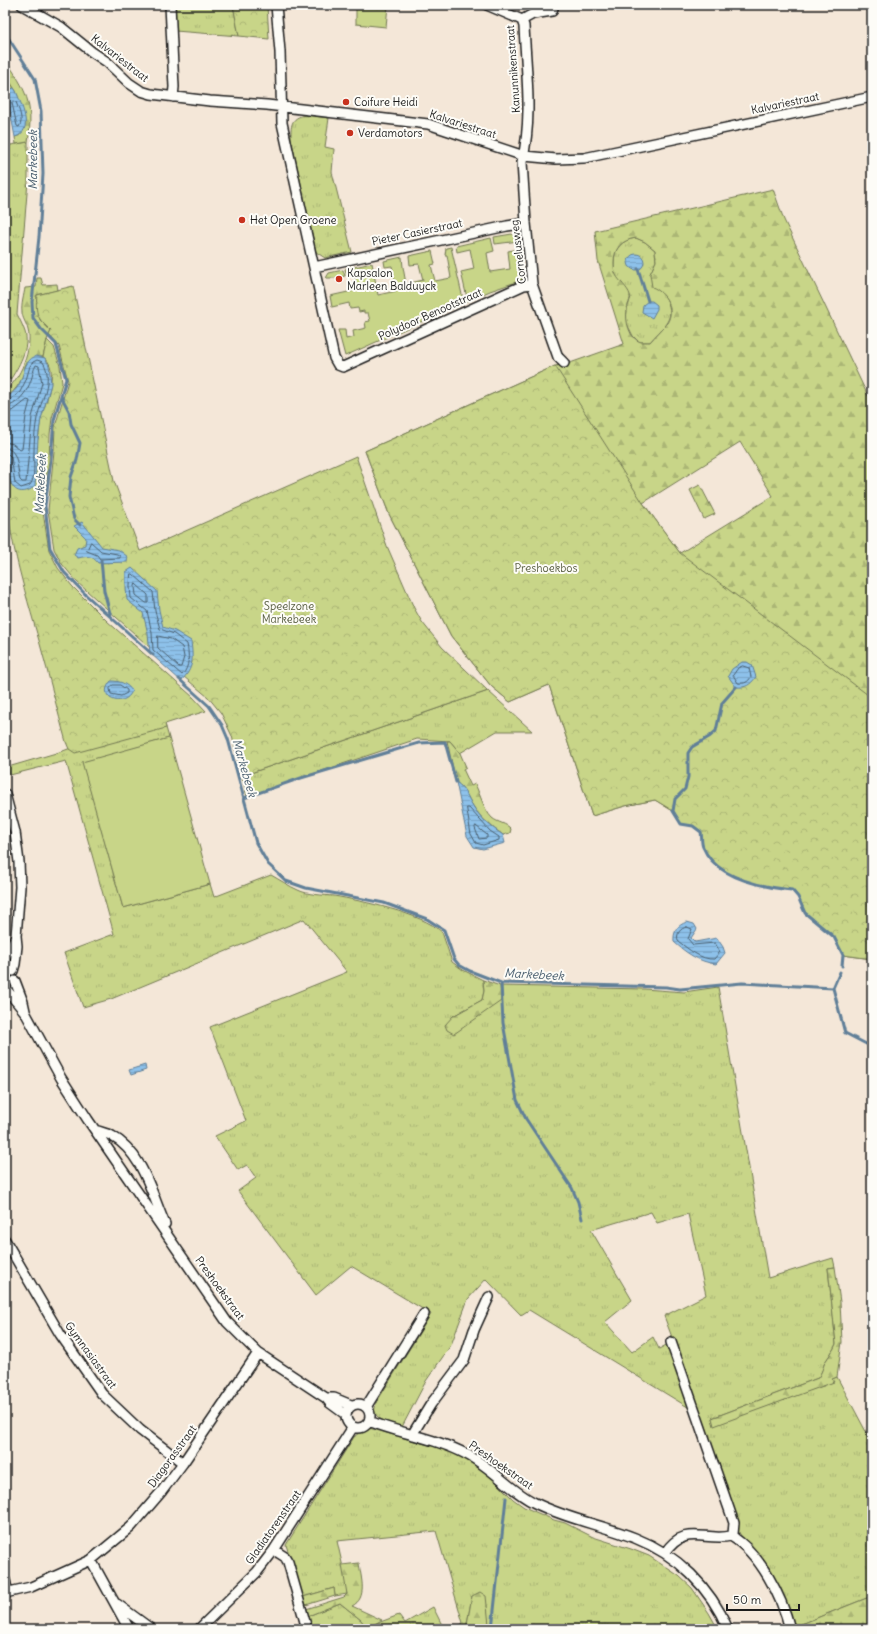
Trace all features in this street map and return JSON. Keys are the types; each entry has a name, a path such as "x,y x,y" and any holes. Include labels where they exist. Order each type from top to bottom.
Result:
{"street":[{"name":"Kalvariestraat","path":"22,5 62,27 92,52 107,62 129,83 141,91 159,96 210,102 267,105 428,124 524,156 556,159 584,158 872,97"},
{"path":"170,5 174,87 173,97"},
{"path":"276,5 280,52 282,123 314,267"},
{"path":"488,5 522,20"},
{"name":"Kanunnikenstraat","path":"524,156 526,150 529,112 524,26 522,20 533,14 552,12 554,5"},
{"name":"Cornelusweg","path":"524,156 522,162 532,284 558,357 564,363"},
{"name":"Pieter Casierstraat","path":"314,267 526,223"},
{"name":"Polydoor Benootstraat","path":"314,267 334,358 338,365 343,367 524,285 532,284"},
{"path":"5,794 15,832 19,862 20,888 16,936 18,946 15,964 9,969"},
{"path":"5,957 16,936"},
{"name":"Preshoekstraat","path":"9,969 15,974 15,981 25,1012"},
{"path":"5,988 11,986 15,981"},
{"name":"Preshoekstraat","path":"5,988 25,1012 61,1078 95,1130 227,1322 258,1353 326,1398 330,1403 345,1414"},
{"name":"Preshoekstraat","path":"95,1130 112,1136 128,1149 142,1170 175,1246"},
{"name":"Gymnasiastraat","path":"5,1240 60,1334 102,1394 140,1430 183,1463"},
{"path":"412,1435 431,1404 464,1360 474,1330 489,1297"},
{"path":"366,1407 424,1314"},
{"path":"671,1342 734,1523 733,1534 731,1536"},
{"name":"Diagorasstraat","path":"7,1593 31,1586 90,1560 131,1527 162,1491 183,1463 258,1353"},
{"name":"Preshoekstraat","path":"326,1398 334,1398 351,1405"},
{"path":"358,1403 366,1407 370,1413 369,1421 362,1427 353,1427 347,1422 345,1414 351,1405 358,1403"},
{"name":"Preshoekstraat","path":"369,1421 453,1448 475,1459 518,1493 535,1503 567,1516 635,1538 665,1553 690,1572 707,1590 728,1629"},
{"name":"Gladiatorenstraat","path":"199,1629 257,1572 274,1550 353,1427"},
{"path":"665,1553 677,1540 687,1535 724,1538 731,1536"},
{"path":"731,1536 748,1548 759,1563 779,1600 790,1629"},
{"path":"274,1550 288,1562 307,1629"},
{"path":"90,1560 129,1629"},
{"path":"5,1580 7,1593"},
{"path":"114,1602 151,1629"}],"green space":[{"path":"174,5 233,5 239,36 175,31"},
{"path":"233,5 267,5 269,39 239,36"},
{"path":"356,5 368,5 368,7 379,8 380,5 388,5 386,27 356,24"},
{"path":"5,59 27,98 30,117 28,142 16,144 15,137 20,135 16,91 5,74"},
{"path":"5,74 14,88 6,90"},
{"path":"305,115 329,118 325,147 334,149 332,172 352,252 325,258 316,252 291,139 292,123 296,118"},
{"path":"28,142 28,181 17,314 25,332 26,344 20,363 10,380 5,368 5,146"},
{"name":"Preshoekbos","path":"773,189 784,220 868,396 872,394 872,959 843,955 834,937 805,913 798,897 792,890 780,889 741,879 718,866 709,858 703,847 701,831 693,826 681,824 673,811 655,800 625,806 592,816 549,685 510,702 491,686 451,636 389,514 365,451 555,366 570,363 624,344 598,261 595,231","holes":["636,238 645,242 655,250 656,261 650,274 652,287 657,289 665,297 670,307 667,323 650,342 641,342 637,340 633,337 629,329 627,324 627,308 630,295 617,277 614,269 614,257 617,249 623,243","740,442 773,496 680,553 643,503"]},
{"path":"512,234 519,241 495,244 494,237"},
{"path":"491,238 494,251 487,253 490,272 510,269 508,251 519,249 522,280 490,291 345,356 338,330 345,330 346,339 354,337 353,331 366,328 365,322 370,321 368,313 364,313 364,311 359,312 358,308 350,309 349,303 332,307 330,296 357,290 354,274 347,276 345,269 372,263 378,295 396,291 392,266 385,267 384,261 402,257 406,284 423,280 419,264 410,265 409,256 432,251 435,264 431,265 435,281 451,278 447,255 445,255 446,248 451,247 463,299 467,298 461,272 474,269 470,249 457,252 456,246"},
{"path":"636,238 645,242 655,250 656,261 650,274 662,291 670,310 667,322 650,342 639,342 633,336 626,322 627,309 631,297 614,273 614,258 617,249 622,243"},
{"path":"343,270 345,276 326,278 329,273"},
{"path":"37,278 41,278 43,285 57,284 58,290 37,295 40,320 51,331 43,357 26,364 19,383 14,391 5,399 5,391 16,379 27,354 29,337 22,314 22,303 25,288 36,287"},
{"name":"Speelzone Markebeek","path":"73,286 114,481 140,551 356,456 387,546 414,608 422,622 442,647 488,691 242,776 232,736 221,713 208,697 165,661 77,582 62,564 54,549 48,510 55,427 68,381 59,346 49,335 51,331 40,319 36,301 37,295"},
{"path":"47,340 54,347 60,366 62,383 52,418 49,461 42,506 49,550 58,568 72,586 107,621 193,697 206,711 165,724 166,728 75,753 69,749 66,742 16,558 8,515 6,493 5,471 8,470 11,485 38,439 40,421 48,395 51,377 51,369 48,362 43,357"},
{"name":"Preshoekbos","path":"555,366 643,503 680,553 872,698 872,959 843,955 834,937 805,913 798,897 792,890 780,889 741,879 718,866 709,858 703,847 701,831 693,826 681,824 673,811 655,800 625,806 592,816 549,685 510,702 491,686 451,636 389,514 365,451"},
{"path":"700,485 715,514 704,519 690,490"},
{"path":"488,691 532,731 497,731 460,753 450,741 417,739 247,796 242,776"},
{"path":"165,724 169,738 83,763 123,908 210,884 214,897 271,875 302,892 334,896 391,909 420,919 442,932 452,962 463,970 483,980 484,991 482,1000 453,1016 501,1001 500,986 644,989 684,992 718,987 768,1278 833,1258 835,1267 828,1268 836,1344 825,1362 818,1378 712,1418 714,1425 833,1382 832,1379 837,1377 872,1443 872,1596 794,1627 783,1601 738,1531 707,1430 664,1316 706,1295 688,1214 657,1223 651,1212 591,1230 632,1300 605,1322 632,1352 653,1337 659,1349 668,1344 691,1409 529,1310 521,1315 486,1279 468,1299 451,1345 426,1381 402,1427 386,1422 376,1415 374,1412 376,1403 431,1314 351,1266 316,1295 238,1191 256,1178 247,1165 238,1170 215,1136 246,1121 210,1027 347,972 304,919 111,999 83,1007 64,953 114,934 66,761 10,775 8,767 76,746"},
{"path":"169,738 210,884 123,908 82,762"},
{"path":"447,741 450,741 460,753 466,767 463,769 471,786 475,784 489,815 494,820 509,827 511,829 510,833 503,835 486,822 471,803 462,787 456,782"},
{"path":"483,980 500,986 501,1001 454,1034 447,1030 445,1025 453,1016 482,1000 484,991"},
{"path":"835,1267 840,1302 842,1342 837,1377 832,1379 834,1382 714,1426 712,1418 818,1378 825,1362 836,1344 828,1268"},
{"path":"369,1428 457,1453 470,1460 486,1472 513,1499 524,1507 554,1520 565,1523 593,1537 649,1556 679,1576 692,1588 718,1629 487,1629 489,1625 472,1596 467,1624 463,1629 455,1629 463,1623 436,1531 337,1541 347,1585 347,1594 335,1596 334,1588 303,1597 286,1545 354,1437 360,1432"},
{"path":"359,1563 362,1593 357,1602 352,1606 382,1620 367,1628 361,1620 340,1603 308,1616 306,1609 344,1597 347,1594 342,1565"},
{"path":"334,1588 335,1596 306,1605 303,1597"},
{"path":"480,1592 486,1596 489,1625 487,1629 463,1629 467,1624 472,1596"},
{"path":"872,1596 872,1629 794,1629 794,1627"},
{"path":"340,1603 361,1620 367,1627 399,1615 405,1623 433,1607 444,1629 311,1629 308,1616"}],"water":[{"path":"14,88 25,117 24,129 21,134 15,137 6,90"},
{"path":"636,254 642,256 644,262 642,268 636,270 630,268 628,262 630,256"},
{"path":"648,301 652,301 657,305 657,309 652,318 642,312 643,305"},
{"path":"36,356 45,358 49,365 51,384 41,419 38,439 35,486 30,490 23,492 14,488 9,476 5,399 20,384 26,365 31,358"},
{"path":"82,522 102,547 119,550 128,557 127,562 98,563 91,557 78,558 74,555 77,548 85,545 86,538 74,526"},
{"path":"132,568 157,591 163,627 175,631 191,641 192,663 188,672 181,681 150,653 148,634 143,613 127,600 126,572"},
{"path":"742,662 747,662 752,665 756,677 748,685 736,687 728,676 732,669"},
{"path":"111,681 125,684 132,691 124,700 113,700 107,693 107,687"},
{"path":"456,782 464,790 482,818 503,835 505,843 483,849 474,847 467,836"},
{"path":"687,922 694,924 697,929 691,938 695,942 717,938 725,953 716,964 693,956 674,942 676,929"},
{"path":"145,1065 146,1070 131,1075 129,1070"}],"waterway":[{"name":"Markebeek","path":"5,33 35,79 41,111 43,174 39,237 32,302 33,318 41,329 56,344 66,379 54,420 45,506 50,548 64,572 86,595 153,655"},
{"path":"638,269 648,301"},
{"path":"61,396 69,411 71,424 80,443 77,460 71,477 69,497 74,519 80,525"},
{"path":"101,560 104,591 111,617"},
{"name":"Markebeek","path":"179,679 209,706 222,725 228,739 256,843 268,864 286,881 306,888 384,903 427,919 444,930 454,959 459,965 501,983 666,987 680,989 742,983 833,988 845,1033 872,1047"},
{"path":"736,687 722,703 716,731 692,747 688,753 688,777 685,789 675,799 673,811 681,824 693,826 701,832 703,847 709,858 718,867 729,874 754,884 792,890 798,897 805,913 834,937 843,955 842,966"},
{"path":"244,798 301,778 419,743 445,742 456,782"},
{"path":"833,988 840,972"},
{"path":"501,983 503,1023 517,1100 526,1119 572,1188 578,1202 582,1219"},
{"path":"492,1629 506,1498"}],"place":[{"name":"Coifure Heidi","path":"346,102"},
{"name":"Verdamotors","path":"350,133"},
{"name":"Het Open Groene","path":"242,220"},
{"name":"Kapsalon Marleen Balduyck","path":"339,279"}]}
